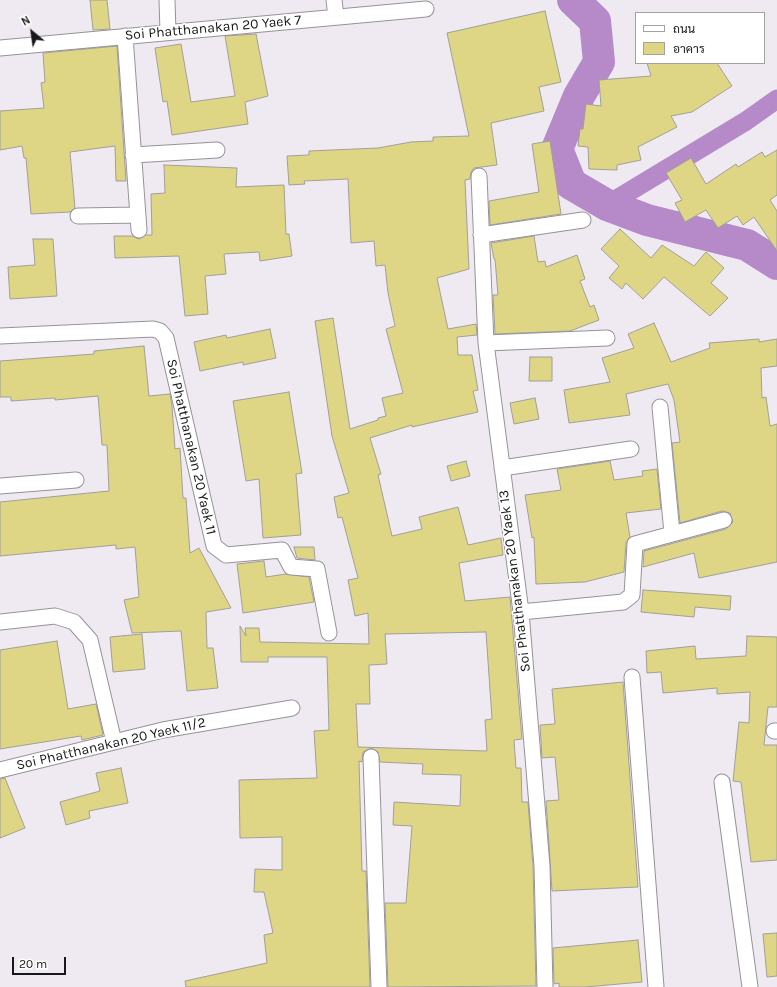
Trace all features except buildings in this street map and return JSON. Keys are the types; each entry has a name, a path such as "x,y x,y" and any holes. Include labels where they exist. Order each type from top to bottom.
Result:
{"street":[{"path":"166,0 168,32"},
{"path":"334,0 336,17"},
{"name":"Soi Phatthanakan 20 Yaek 7","path":"0,48 426,9"},
{"path":"125,36 139,230"},
{"path":"133,155 217,150"},
{"name":"Soi Phatthanakan 20 Yaek 13","path":"479,176 486,343 520,612 542,866 545,987"},
{"path":"78,216 138,216"},
{"path":"481,235 584,220"},
{"name":"Soi Phatthanakan 20 Yaek 11","path":"0,336 153,329 160,331 166,338 214,546 226,555 282,550 291,567 317,569 329,633"},
{"path":"486,343 607,338"},
{"path":"660,407 672,533"},
{"path":"502,468 631,449"},
{"path":"0,486 76,480"},
{"path":"520,612 623,602 628,600 632,595 635,544 724,520"},
{"path":"0,622 55,616 74,622 90,640 114,742"},
{"path":"632,677 656,987"},
{"name":"Soi Phatthanakan 20 Yaek 11/2","path":"0,770 163,730 292,708"},
{"path":"370,757 379,987"},
{"path":"722,782 750,987"}],"waterway":[{"path":"573,0 595,21 599,62 579,96 557,149 571,184 607,205 647,220 747,245 777,264"},
{"path":"607,205 746,121 777,99"}]}
